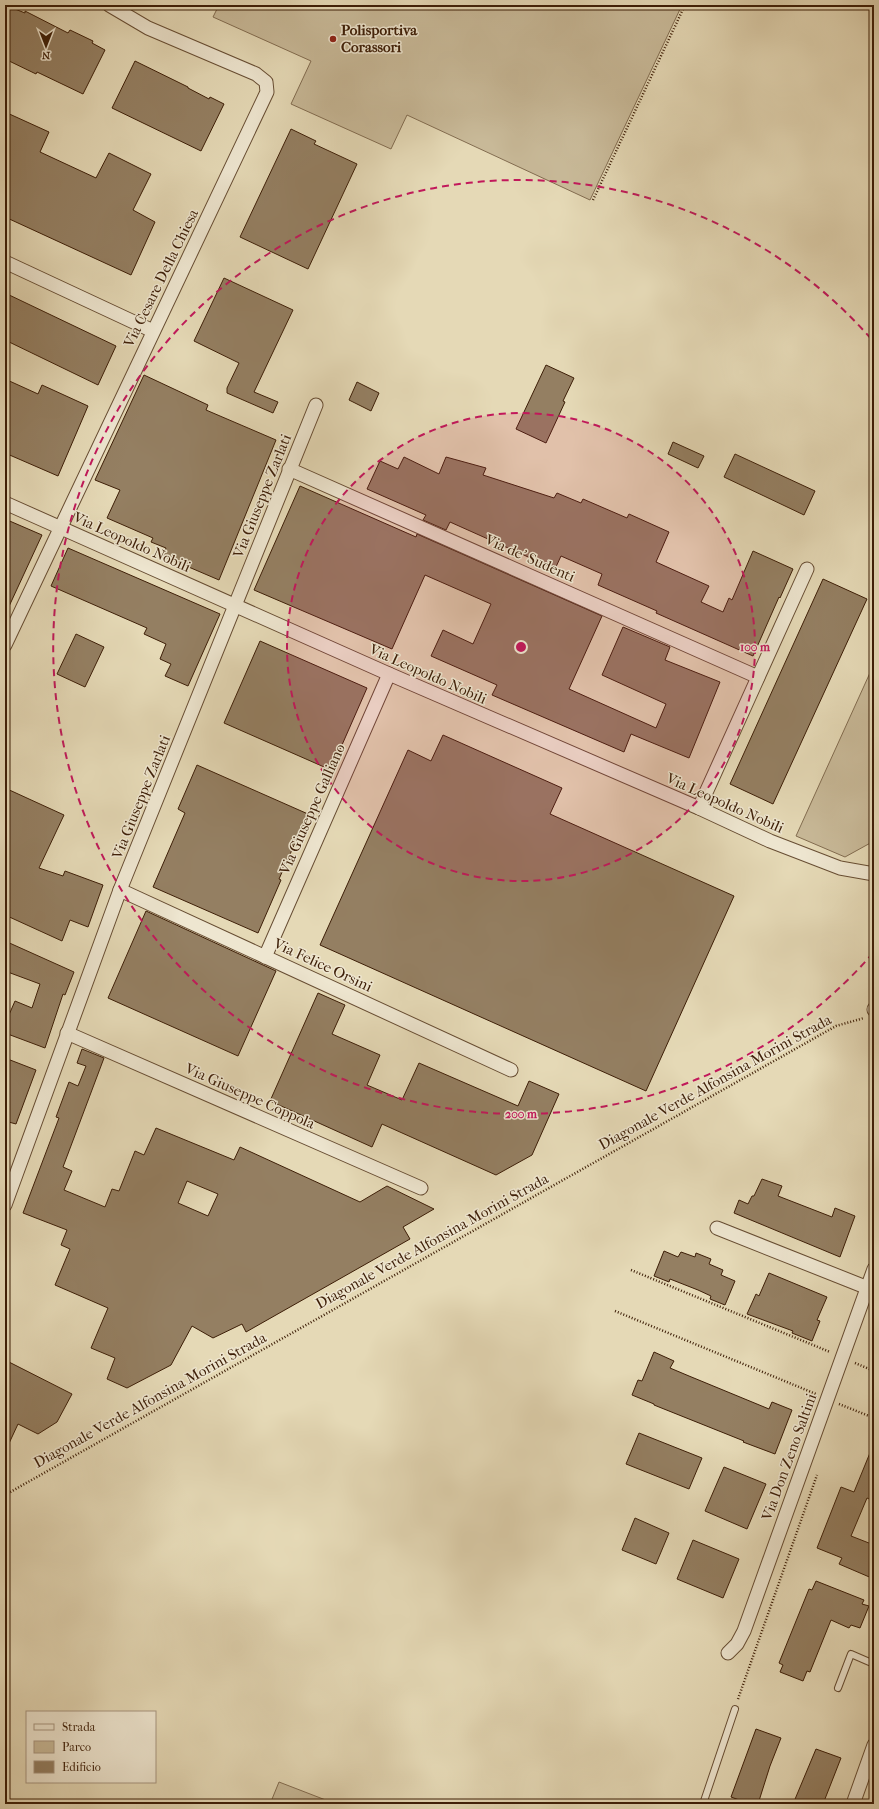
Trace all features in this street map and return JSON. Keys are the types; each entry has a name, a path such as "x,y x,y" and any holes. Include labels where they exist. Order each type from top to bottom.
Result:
{"street":[{"name":"Via Cesare Della Chiesa","path":"5,645 266,96 267,87 262,78 256,74 148,28 109,5"},
{"path":"5,262 153,331"},
{"name":"Via Giuseppe Zarlati","path":"5,1204 120,890 316,405"},
{"name":"Via de’ Sudenti","path":"289,469 758,677"},
{"name":"Via Leopoldo Nobili","path":"5,503 389,674 770,840 840,868 874,874"},
{"path":"699,808 806,569"},
{"name":"Via Giuseppe Galliano","path":"265,957 389,674"},
{"name":"Via Leopoldo Nobili","path":"840,868 874,868"},
{"name":"Via Felice Orsini","path":"120,890 511,1070"},
{"name":"Via Giuseppe Coppola","path":"67,1033 421,1188"},
{"path":"717,1228 868,1288"},
{"name":"Via Don Zeno Saltini","path":"728,1653 737,1644 744,1631 874,1269"},
{"path":"853,1804 874,1744"}],"lane":[{"path":"838,1688 851,1654 874,1664"},
{"path":"703,1804 735,1709"}],"path":[{"path":"593,200 685,5"},
{"name":"Diagonale Verde Alfonsina Morini Strada","path":"5,1495 836,1026 871,1012"},
{"path":"631,1270 874,1371"},
{"path":"615,1311 874,1418"},
{"path":"854,1370 859,1356"},
{"path":"839,1412 844,1398"},
{"path":"735,1709 818,1472"}],"green space":[{"path":"219,5 682,5 590,200 407,115 391,149 291,104 311,61 213,17"},
{"path":"874,664 874,841 845,857 796,836"},
{"path":"279,1782 336,1804 270,1804"}],"building":[{"path":"5,5 25,13 25,11 68,33 70,30 93,41 92,43 105,50 83,94 37,72 36,74 5,59"},
{"path":"135,61 209,99 210,97 224,104 201,151 112,108"},
{"path":"5,112 49,132 40,152 96,178 109,153 151,174 133,210 155,222 131,275 5,217"},
{"path":"291,129 316,141 314,144 357,164 308,269 240,237"},
{"path":"224,278 293,310 254,392 278,402 273,413 227,393 227,388 239,363 194,341"},
{"path":"5,293 116,346 98,385 5,340"},
{"path":"546,365 574,378 563,401 565,402 546,443 516,429"},
{"path":"144,375 208,405 206,410 276,440 219,580 163,556 166,548 151,542 153,538 107,518 120,490 95,480"},
{"path":"5,379 38,394 42,385 88,406 58,476 5,453"},
{"path":"357,382 379,393 371,411 349,400"},
{"path":"673,442 704,456 698,468 668,454"},
{"path":"735,454 815,491 804,515 724,477"},
{"path":"404,457 439,474 446,457 486,468 483,475 554,498 557,493 581,503 583,499 627,518 629,514 669,532 656,562 709,586 701,602 723,612 729,598 732,600 753,551 793,569 753,656 656,613 657,611 598,585 602,574 561,556 555,569 450,522 446,530 423,520 426,515 367,489 380,461 398,469"},
{"path":"300,486 416,537 417,534 602,616 569,689 656,728 666,704 602,675 623,627 670,647 665,660 720,682 689,758 631,734 624,752 492,695 497,685 431,656 443,630 473,644 491,604 425,575 392,649 254,590"},
{"path":"5,519 42,535 5,615"},
{"path":"68,548 220,614 188,686 165,676 171,664 160,659 166,644 144,634 147,628 51,586"},
{"path":"823,579 867,599 773,804 730,784"},
{"path":"76,634 104,647 85,687 57,674"},
{"path":"260,641 367,688 331,770 224,723"},
{"path":"443,735 562,788 550,814 734,896 646,1091 320,945 408,750 431,761"},
{"path":"197,765 308,814 279,879 281,880 258,933 153,887 185,813 178,809"},
{"path":"5,788 64,815 39,868 63,876 65,871 103,885 88,927 70,920 62,941 5,915"},
{"path":"146,911 276,971 238,1056 108,998"},
{"path":"5,941 74,972 65,995 63,994 45,1048 5,1033 5,1024 15,1001 32,1008 40,984 5,971"},
{"path":"318,993 345,1005 332,1034 380,1055 367,1085 402,1100 419,1063 518,1106 529,1081 559,1094 532,1155 496,1175 382,1124 372,1147 270,1101"},
{"path":"82,1049 104,1058 63,1167 72,1171 64,1190 105,1207 112,1189 119,1191 135,1151 144,1155 156,1128 234,1160 240,1147 360,1202 387,1186 434,1209 403,1227 410,1239 246,1332 242,1324 213,1338 192,1326 171,1365 127,1388 107,1379 115,1358 91,1348 108,1308 55,1285 70,1249 61,1245 67,1230 23,1213 59,1118 56,1117 69,1082 78,1086 86,1066 77,1063","holes":["187,1181 218,1194 208,1216 178,1203"]},
{"path":"5,1058 36,1070 16,1124 5,1121"},
{"path":"762,1179 782,1186 778,1196 832,1217 835,1208 855,1216 840,1257 734,1213 739,1200 748,1204 752,1196 754,1196"},
{"path":"664,1251 678,1257 681,1252 695,1257 696,1253 711,1259 709,1264 723,1270 721,1275 735,1281 725,1305 710,1299 711,1296 698,1290 670,1279 669,1282 654,1276"},
{"path":"769,1273 827,1297 817,1320 820,1321 812,1341 792,1333 793,1331 747,1314 756,1294 759,1296"},
{"path":"654,1352 674,1361 670,1368 689,1376 769,1409 772,1402 792,1410 775,1454 632,1395 638,1380 642,1381"},
{"path":"5,1360 72,1394 57,1422 38,1434 18,1424 5,1452"},
{"path":"639,1433 702,1458 689,1489 626,1464"},
{"path":"874,1443 874,1501 867,1498 851,1536 874,1545 874,1579 839,1564 842,1558 817,1548 841,1487 854,1492"},
{"path":"724,1467 766,1484 747,1529 705,1511"},
{"path":"635,1518 669,1533 656,1564 622,1550"},
{"path":"693,1540 739,1559 723,1598 677,1579"},
{"path":"816,1581 864,1600 862,1604 869,1606 860,1628 851,1625 849,1628 831,1620 810,1672 807,1671 803,1681 780,1672 783,1665 779,1663 809,1589 812,1590"},
{"path":"756,1729 781,1738 758,1804 750,1804 731,1797"},
{"path":"816,1749 841,1758 823,1804 793,1804"}],"place":[{"name":"Polisportiva Corassori","path":"333,39"}]}
